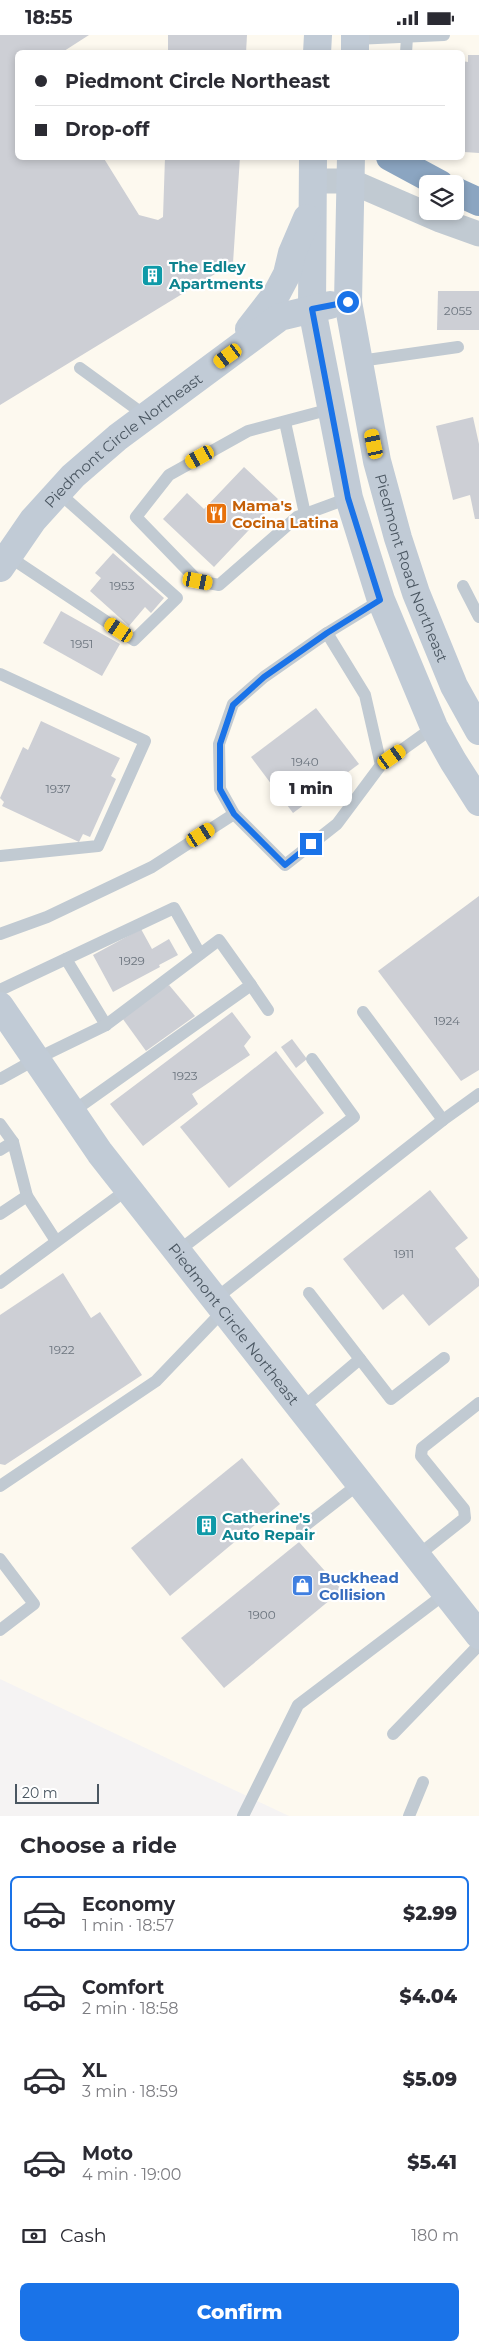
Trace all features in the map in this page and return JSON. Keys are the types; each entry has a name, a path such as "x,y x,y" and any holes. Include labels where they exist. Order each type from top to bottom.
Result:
{"highway":[{"path":"396,160 423,175"},
{"path":"464,195 479,202"}],"main road":[{"path":"318,35 318,50"},
{"path":"312,169 312,309 348,498 380,600 434,727 452,761 479,802"},
{"name":"Piedmont Road Northeast","path":"351,169 348,302 377,461 398,538 416,593 454,685 479,731"},
{"path":"228,356 277,293 312,207"},
{"name":"Piedmont Circle Northeast","path":"4,562 33,520 58,492 73,476 118,437 280,317 348,302"},
{"name":"Piedmont Circle Northeast","path":"0,1006 72,1112 128,1189 479,1635"}],"street":[{"path":"312,169 351,169 440,220 479,234"}],"lane":[{"path":"355,42 444,35"},
{"path":"406,50 407,37"},
{"path":"360,361 458,347"},
{"path":"80,369 146,417"},
{"path":"331,409 248,431 169,475 136,517 198,581 220,585 297,517 348,498"},
{"path":"285,422 305,514"},
{"path":"4,562 134,640 177,598 58,492"},
{"path":"463,586 479,617"},
{"path":"380,600 327,633 264,677 233,705 220,744 220,789 234,814 285,865 337,824 380,765 434,727"},
{"path":"327,633 366,695 380,765"},
{"path":"0,674 145,741 98,846 0,856"},
{"path":"0,934 47,917 152,867 234,814"},
{"path":"0,990 174,908 200,954"},
{"path":"0,1079 106,1025 220,940 268,1010"},
{"path":"66,959 106,1025"},
{"path":"72,1112 251,985"},
{"path":"363,1012 443,1120"},
{"path":"178,1251 354,1117 312,1059"},
{"path":"0,1486 156,1381 220,1305 443,1120 479,1094"},
{"path":"0,1124 13,1142 27,1196 56,1241"},
{"path":"0,1150 13,1142"},
{"path":"0,1283 128,1189"},
{"path":"0,1214 27,1196"},
{"path":"309,1293 391,1399 444,1358"},
{"path":"301,1409 360,1359"},
{"path":"417,1556 465,1518 464,1509 421,1456 422,1448 479,1403"},
{"path":"302,1528 360,1483"},
{"path":"0,1559 34,1604 0,1630"},
{"path":"243,1816 298,1705 446,1593"},
{"path":"393,1734 479,1645"},
{"path":"409,1816 423,1783"}],"shaded area":[{"path":"0,35 479,35 479,1816 289,1816 0,1679"}],"building":[{"name":"The Edley Apartments","path":"0,35 89,35 66,50 15,50 15,160 105,160 139,215 158,220 163,217 165,160 240,160 233,263 0,405"},
{"path":"168,35 247,35 246,50 168,50"},
{"path":"468,55 479,55 479,153 465,152 465,62 468,62"},
{"path":"438,291 479,291 479,330 437,330"},
{"path":"473,417 479,444 479,519 475,519 470,495 453,500 436,426"},
{"name":"Mama's Cocina Latina","path":"244,467 278,499 214,567 163,519 187,493 204,509"},
{"path":"113,553 164,598 151,613 145,607 129,626 90,591 101,578 95,573"},
{"path":"61,611 120,644 102,676 43,643"},
{"path":"316,708 359,764 293,813 251,757"},
{"path":"41,721 120,758 111,776 116,779 90,837 83,834 79,842 2,806 4,802 0,798 23,747 28,750"},
{"path":"479,896 479,1070 461,1081 378,971"},
{"path":"141,929 152,949 169,939 178,955 159,965 160,967 113,992 93,955"},
{"path":"169,985 195,1016 146,1051 120,1015"},
{"path":"232,1012 251,1037 244,1046 250,1055 192,1094 198,1104 143,1146 110,1104"},
{"path":"292,1039 307,1059 296,1068 281,1047"},
{"path":"276,1051 324,1113 229,1188 180,1127"},
{"path":"430,1190 468,1238 455,1248 479,1279 479,1286 429,1326 403,1294 383,1310 343,1259"},
{"path":"63,1273 91,1318 100,1312 142,1375 5,1465 0,1464 0,1315"},
{"name":"Catherine's Auto Repair","path":"242,1458 280,1504 170,1596 131,1548"},
{"path":"299,1542 342,1590 224,1688 181,1638"}],"place":[{"name":"The Edley Apartments","path":"153,275"},
{"name":"Mama's Cocina Latina","path":"216,514"},
{"name":"Catherine's Auto Repair","path":"206,1526"},
{"name":"Buckhead Collision","path":"303,1586"}],"route":[{"path":"311,844 285,865 234,814 220,789 220,744 233,705 264,677 327,633 380,600 348,498 312,309 348,302"}]}
